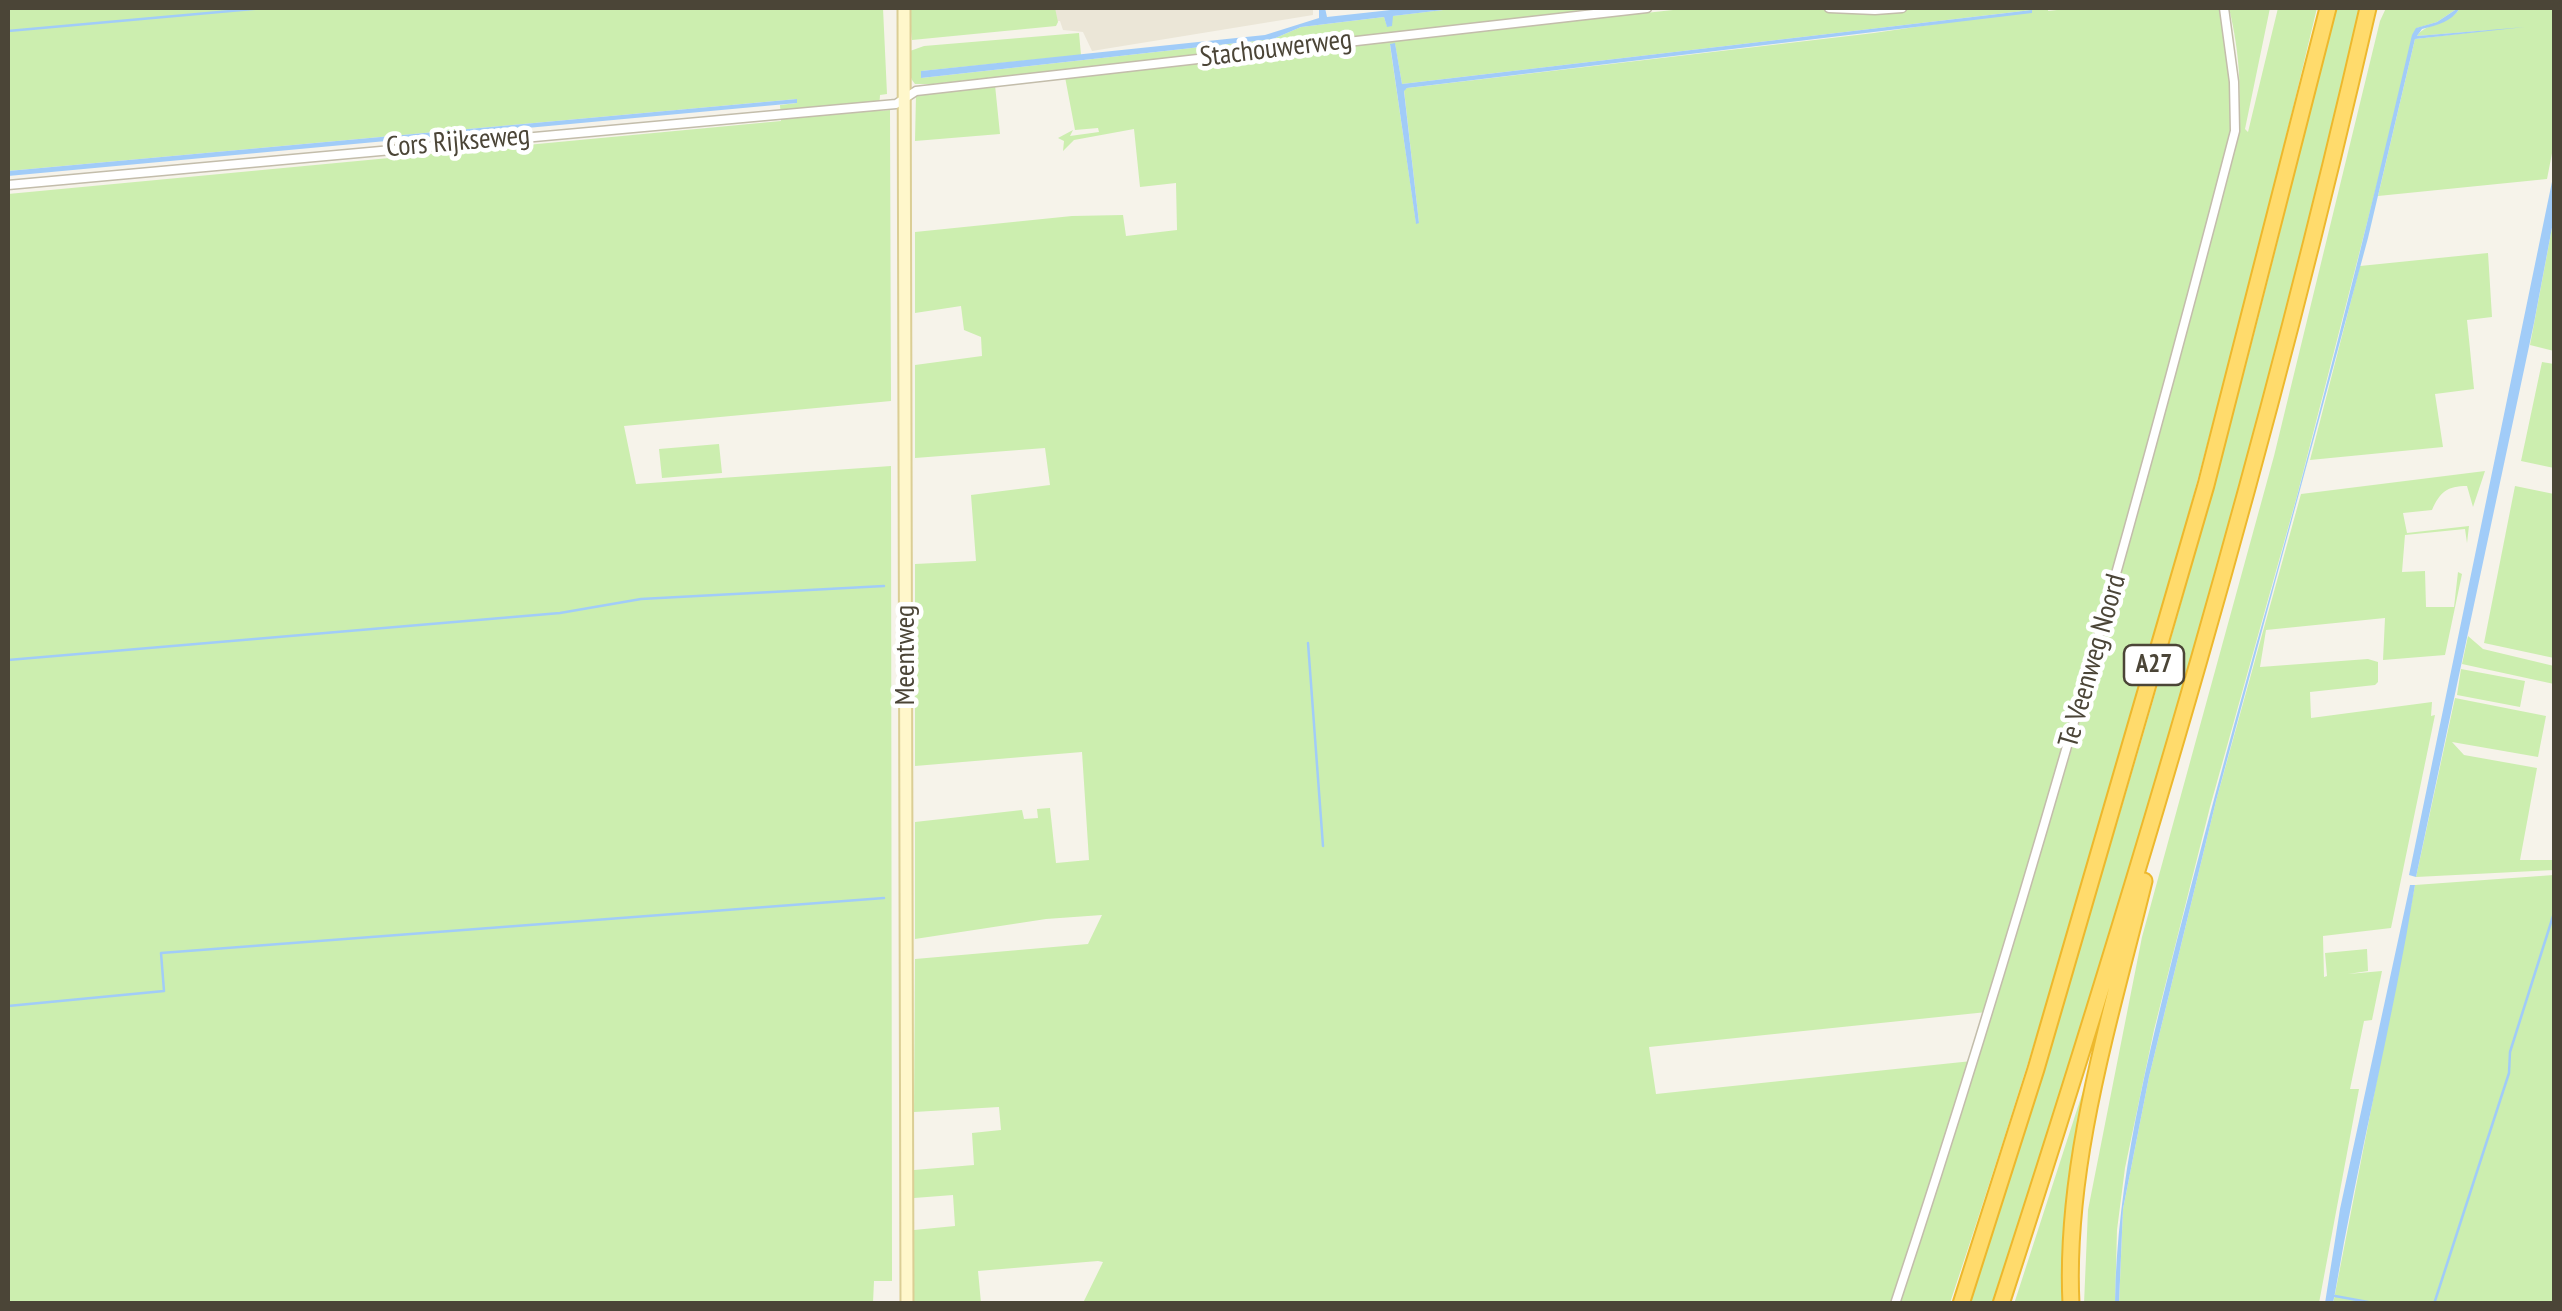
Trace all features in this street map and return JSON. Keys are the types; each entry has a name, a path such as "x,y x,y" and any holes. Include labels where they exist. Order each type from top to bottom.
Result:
{"highway":[{"name":"A27","path":"1960,1304 2036,1069 2201,504 2328,8"},
{"name":"A27","path":"2001,1304 2179,731 2295,306 2368,8"},
{"name":"A27","path":"2071,1304 2070,1255 2091,1104 2179,731"}],"street":[{"name":"Meentweg","path":"904,8 908,1304"},
{"name":"Stachouwerweg","path":"906,97 916,91 1647,8"},
{"path":"1829,8 1902,8"},
{"name":"Te Veenweg Noord","path":"1895,1304 2054,797 2162,418 2235,131 2234,82 2224,8"},
{"name":"Cors Rijkseweg","path":"8,185 896,104 906,97"}],"shaded area":[{"path":"900,8 1313,8 1313,15 1092,51 1083,32 1063,30 1060,21 900,32"}],"green space":[{"path":"8,8 883,8 887,94 880,95 879,111 890,110 891,401 624,426 636,484 891,466 892,1281 874,1281 873,1303 8,1303 8,194 781,121 780,105 797,103 797,99 8,171"},
{"path":"908,8 1055,8 1058,22 1056,26 912,40"},
{"path":"1460,8 1620,8 933,84 915,84 909,69 910,51 924,46 1079,33 1081,55 921,71 921,78 1273,39 1301,27 1384,17 1387,26 1392,16"},
{"path":"1691,8 1803,8 1862,13 1932,8 2221,8 2233,91 2232,134 2142,478 1987,1012 1649,1047 1656,1094 1972,1061 1892,1303 1083,1303 1103,1262 1098,1261 978,1271 981,1303 914,1303 914,1230 955,1226 953,1195 914,1198 914,1170 974,1165 972,1133 1001,1130 999,1107 914,1112 915,959 1088,944 1102,915 1046,919 915,939 915,822 1022,810 1024,819 1038,818 1037,809 1050,808 1056,863 1089,860 1082,752 915,766 915,564 976,561 971,495 1050,485 1045,448 915,458 915,365 982,356 981,337 964,330 961,306 915,313 915,232 1072,216 1123,215 1126,236 1177,230 1176,183 1140,187 1134,129 1074,140 1063,151 1064,141 1058,138 1073,130 1070,136 1099,132 1098,128 1075,130 1065,77","holes":["2032,10 1874,33 1407,88 1404,90 1416,223 1390,45 1395,44 1402,84"]},
{"path":"2229,8 2270,8 2245,129 2248,132 2278,8 2317,8 2236,335 2148,660 2003,1143 1950,1303 1897,1304 2070,755 2233,149 2239,114 2239,78"},
{"path":"2333,8 2361,8 2274,360 2178,711 2096,988 1994,1303 1967,1304 2069,983 2211,498"},
{"path":"2386,8 2458,8 2437,22 2417,28 2154,1030 2125,1168 2117,1230 2115,1303 2084,1304 2088,1210 2142,937 2274,456"},
{"path":"2460,8 2554,8 2554,143 2547,179 2378,196 2415,39 2491,30 2417,36"},
{"path":"995,85 1000,134 915,141 916,95"},
{"path":"2554,217 2554,351 2530,345"},
{"path":"2488,253 2492,317 2467,320 2474,389 2435,394 2443,447 2310,460 2360,266"},
{"path":"2542,362 2554,364 2554,468 2521,461"},
{"path":"719,444 722,473 662,478 659,449"},
{"path":"2485,471 2473,507 2467,486 2460,486 2445,491 2432,510 2403,513 2407,533 2469,526 2467,543 2465,529 2405,535 2402,572 2425,571 2426,607 2454,607 2458,572 2462,574 2445,655 2383,660 2385,618 2266,630 2260,667 2368,659 2378,662 2375,685 2310,692 2311,718 2432,702 2431,716 2435,715 2391,928 2323,936 2324,977 2325,953 2367,949 2368,971 2348,974 2382,971 2372,1020 2364,1021 2350,1089 2359,1089 2319,1303 2119,1304 2123,1209 2149,1077 2216,801 2301,494"},
{"path":"2515,486 2554,494 2554,658 2484,643"},
{"path":"2468,636 2483,649 2554,666 2554,684 2462,664"},
{"path":"2461,669 2525,681 2520,707 2457,695"},
{"path":"2455,698 2546,716 2538,757 2452,742 2464,755 2537,768 2520,860 2554,860 2554,870 2416,877"},
{"path":"2554,875 2554,1303 2333,1304 2415,885"},
{"path":"2085,1085 2067,1193 2063,1303 2014,1304"}],"water":[{"path":"1319,8 1325,8 1327,17 1409,8 1460,8 1393,16 1392,26 1387,27 1384,17 1301,27 1273,39 921,78 921,71 1265,35 1319,18"},
{"path":"2458,8 2448,20 2422,29 2417,36 2525,27 2415,39 2368,238 2216,801 2149,1077 2123,1209 2119,1303 2115,1303 2121,1211 2155,1030 2206,831 2318,419 2412,35 2416,28 2437,22"},
{"path":"2032,10 1407,88 1404,91 1419,223 1416,224 1390,44 1395,43 1402,84"},
{"path":"797,99 797,103 8,176 8,171"},
{"path":"2554,172 2554,217 2534,323 2416,877 2409,875"},
{"path":"2410,885 2415,885 2406,936 2333,1303 2325,1303 2340,1209"}],"waterway":[{"path":"8,31 264,8"},
{"path":"8,660 560,613 641,599 884,586"},
{"path":"1308,643 1323,846"},
{"path":"8,1006 164,991 161,953 884,898"},
{"path":"2434,1304 2509,1073 2510,1052 2554,913"},
{"path":"2335,1296 2379,1304"}]}
